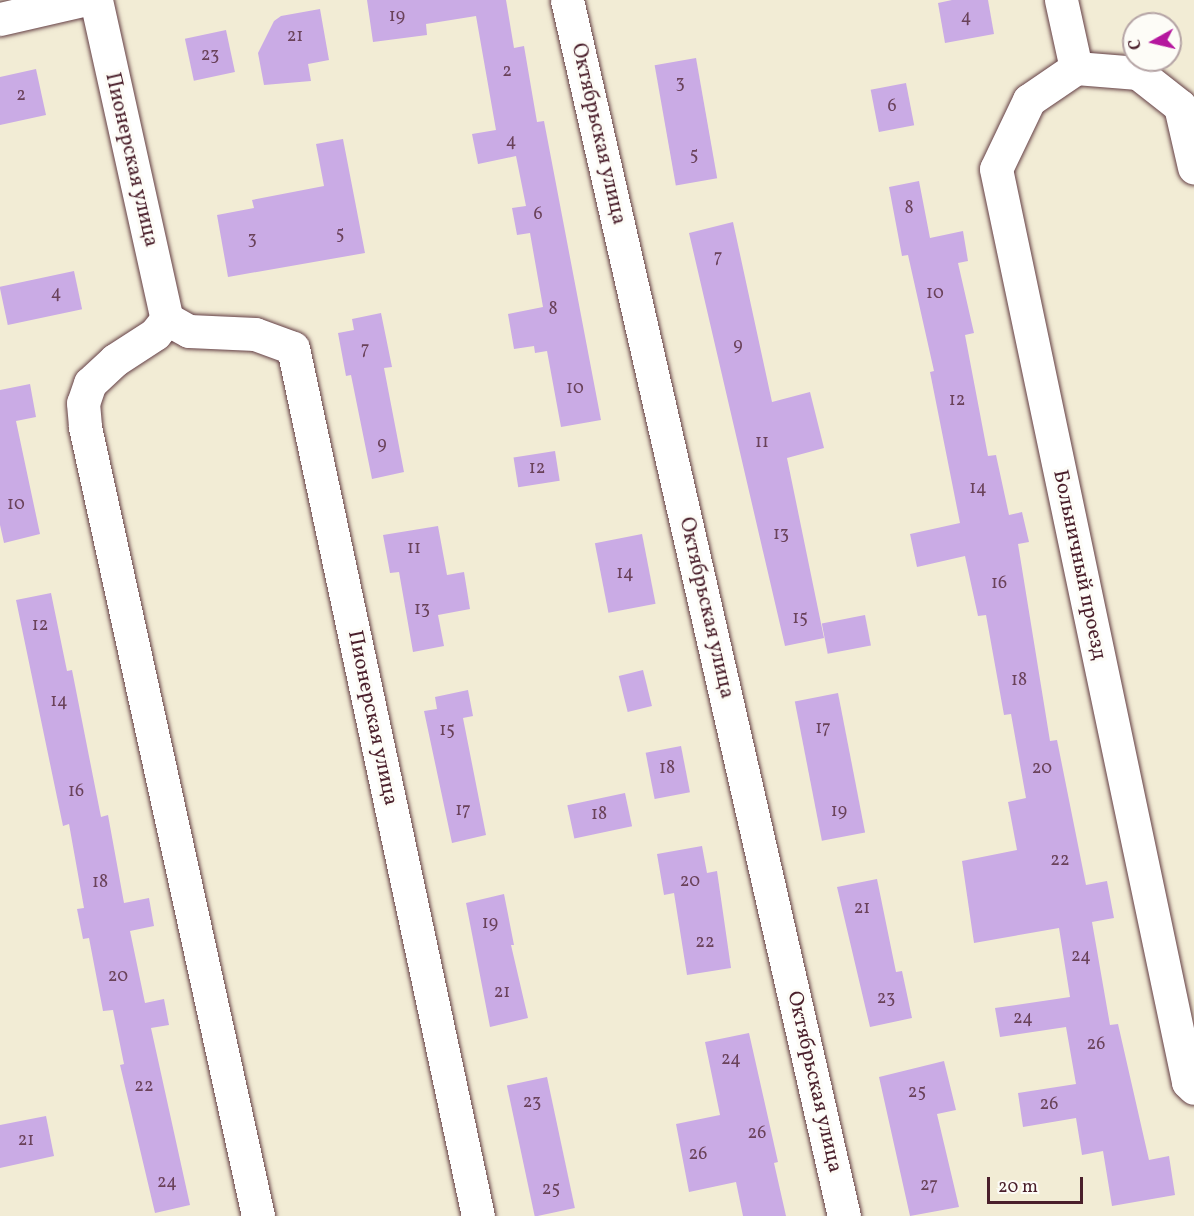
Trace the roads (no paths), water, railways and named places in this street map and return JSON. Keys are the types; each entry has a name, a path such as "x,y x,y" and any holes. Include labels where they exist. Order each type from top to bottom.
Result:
{"street":[{"path":"0,19 82,0"},
{"name":"Пионерская улица","path":"96,0 167,319 189,331 255,334 293,348 478,1216"},
{"name":"Октябрьская улица","path":"567,0 844,1216"},
{"path":"1061,0 1076,68 1138,73 1180,106 1194,167"},
{"name":"Больничный проезд","path":"1076,68 1029,100 996,169 1185,1071 1194,1088"},
{"path":"167,319 155,334 115,360 90,383 84,403 85,428 258,1216"}]}
